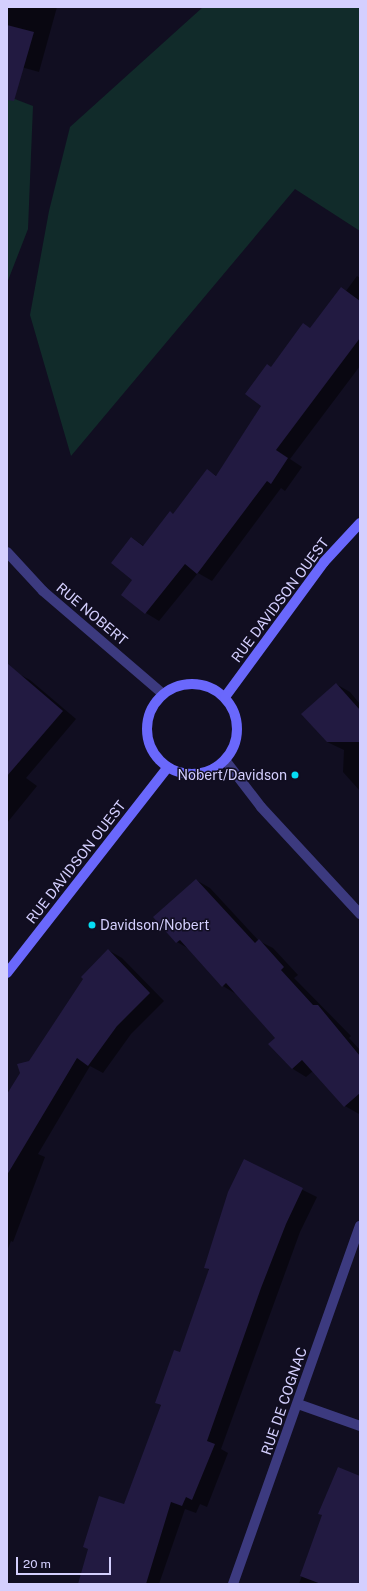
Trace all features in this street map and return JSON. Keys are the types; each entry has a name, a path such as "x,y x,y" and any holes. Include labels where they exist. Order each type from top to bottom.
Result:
{"street":[{"name":"RUE DAVIDSON OUEST","path":"225,697 324,562 360,522"},
{"name":"RUE NOBERT","path":"7,552 43,591 162,693"},
{"path":"185,684 207,685 225,697 236,716 237,738 225,760 210,771 189,775 167,768 152,752 146,731 151,709 162,693 185,684"},
{"path":"225,760 261,807 360,914"},
{"name":"RUE DAVIDSON OUEST","path":"7,973 167,768"},
{"name":"RUE DE COGNAC","path":"233,1584 360,1226"},
{"path":"298,1404 360,1426"}],"green space":[{"path":"203,7 360,7 360,231 295,189 71,456 30,315 49,211 70,127"},
{"path":"7,96 33,106 28,229 7,283"}],"building":[{"path":"7,25 34,32 14,101 7,100"},
{"path":"341,287 360,301 360,338 276,450 288,458 271,484 267,481 197,574 185,564 145,614 121,595 132,580 111,563 131,537 143,546 170,511 173,514 207,469 216,476 261,406 245,394 267,364 271,367 303,323 310,328"},
{"path":"7,663 63,711 7,776"},
{"path":"336,683 360,710 360,742 327,742 301,714"},
{"path":"196,879 255,943 259,939 284,967 281,970 313,1005 318,1005 360,1056 360,1093 344,1107 302,1060 292,1069 268,1044 275,1038 226,983 222,987 180,940 176,943 153,917"},
{"path":"108,949 150,993 117,1026 88,1066 77,1058 7,1175 7,1094 20,1073 17,1064 29,1061 83,979 81,977"},
{"path":"244,1159 303,1188 286,1224 261,1288 207,1441 215,1444 192,1500 186,1497 182,1506 171,1502 146,1584 78,1584 88,1549 83,1547 99,1496 124,1504 161,1405 155,1403 174,1350 180,1352 209,1269 204,1268 228,1192"},
{"path":"338,1467 360,1476 360,1584 321,1584 300,1576 322,1515 318,1514"}],"place":[{"name":"Nobert/Davidson","path":"295,775"},
{"name":"Davidson/Nobert","path":"92,925"}]}
